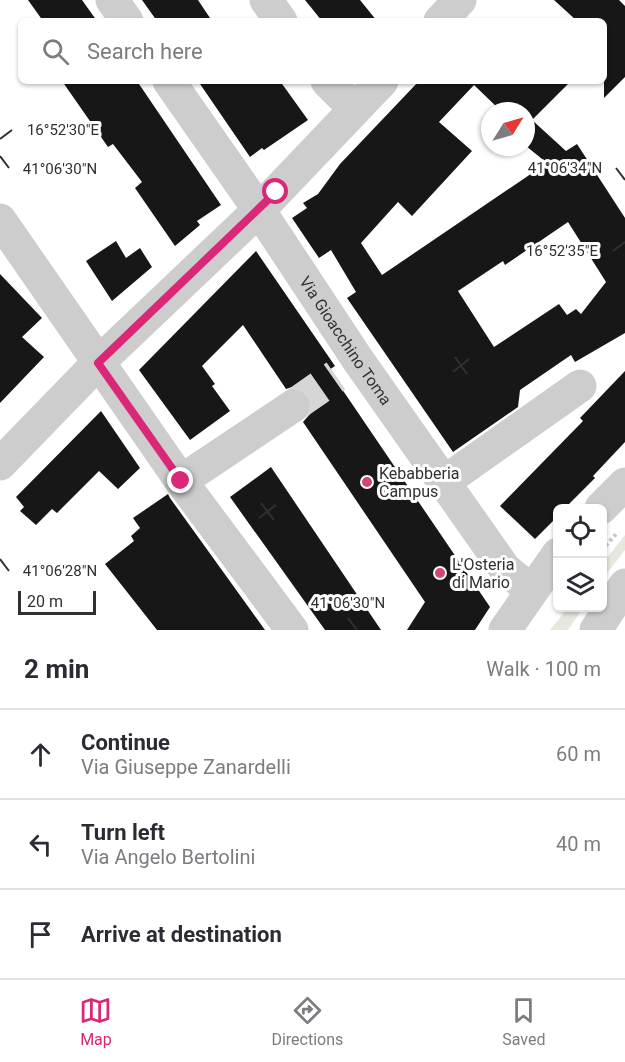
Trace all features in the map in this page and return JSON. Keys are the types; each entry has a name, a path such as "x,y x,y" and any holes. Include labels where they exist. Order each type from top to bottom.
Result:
{"street":[{"path":"112,0 125,18"},
{"path":"266,0 279,18"},
{"path":"443,18 460,0"},
{"name":"Via Gioacchino Toma","path":"171,84 259,210 347,368 444,482 505,569 531,590"},
{"path":"330,84 355,109"},
{"path":"0,464 98,363 259,210 379,84"},
{"path":"0,220 181,481 292,630"},
{"path":"444,482 580,386"},
{"path":"181,481 293,406"},
{"path":"610,520 625,484"},
{"path":"505,630 555,558"},
{"path":"596,630 625,585"}],"shaded area":[{"path":"625,535 625,550 607,573 607,558"},
{"path":"565,612 580,612 568,630 550,630"}],"building":[{"path":"28,0 82,0 95,18 41,18"},
{"path":"142,0 198,0 210,18 155,18"},
{"path":"305,0 360,0 375,18 320,18"},
{"path":"554,0 619,0 625,6 625,77 604,98 604,84 607,84 607,18 574,18"},
{"path":"64,84 139,84 221,205 197,221 200,225 175,246 135,188 142,182 113,144 108,147"},
{"path":"200,84 282,84 308,120 250,157"},
{"path":"416,84 568,84 535,117 535,102 492,102 474,85 439,122 472,151 412,216 398,202 361,243 382,275 547,163 535,153 535,123 566,151 577,144 625,218 625,333 575,362 571,355 520,390 518,407 453,452 347,298 356,292 331,250 319,258 292,218 307,208 303,203 318,194 340,164","holes":["568,222 606,282 581,314 576,309 567,315 559,304 494,347 458,291 503,261 505,265"]},
{"path":"116,241 126,258 140,248 152,267 112,301 86,261"},
{"path":"256,251 335,366 329,370 490,607 475,630 407,630 425,602 303,422 310,414 312,404 309,396 301,389 292,387 286,389 243,325 202,366 215,384 212,386 230,411 190,440 139,370"},
{"path":"0,274 42,318 22,337 44,357 0,403"},
{"path":"625,371 625,442 593,476 595,478 569,504 553,504 553,521 535,539 500,506 583,421 580,418"},
{"path":"101,411 140,468 118,489 99,471 57,513 52,509 36,525 20,511 24,507 16,497"},
{"path":"271,467 381,630 325,630 230,497"},
{"path":"168,494 265,630 157,630 105,564 134,541 131,536 140,528 133,518"}],"tunnel":[{"path":"293,406 336,376"}],"place":[{"name":"Kebabberia Campus","path":"367,482"},
{"name":"L'Osteria di Mario","path":"440,573"}],"route":[{"path":"181,481 98,363 276,192"}]}
